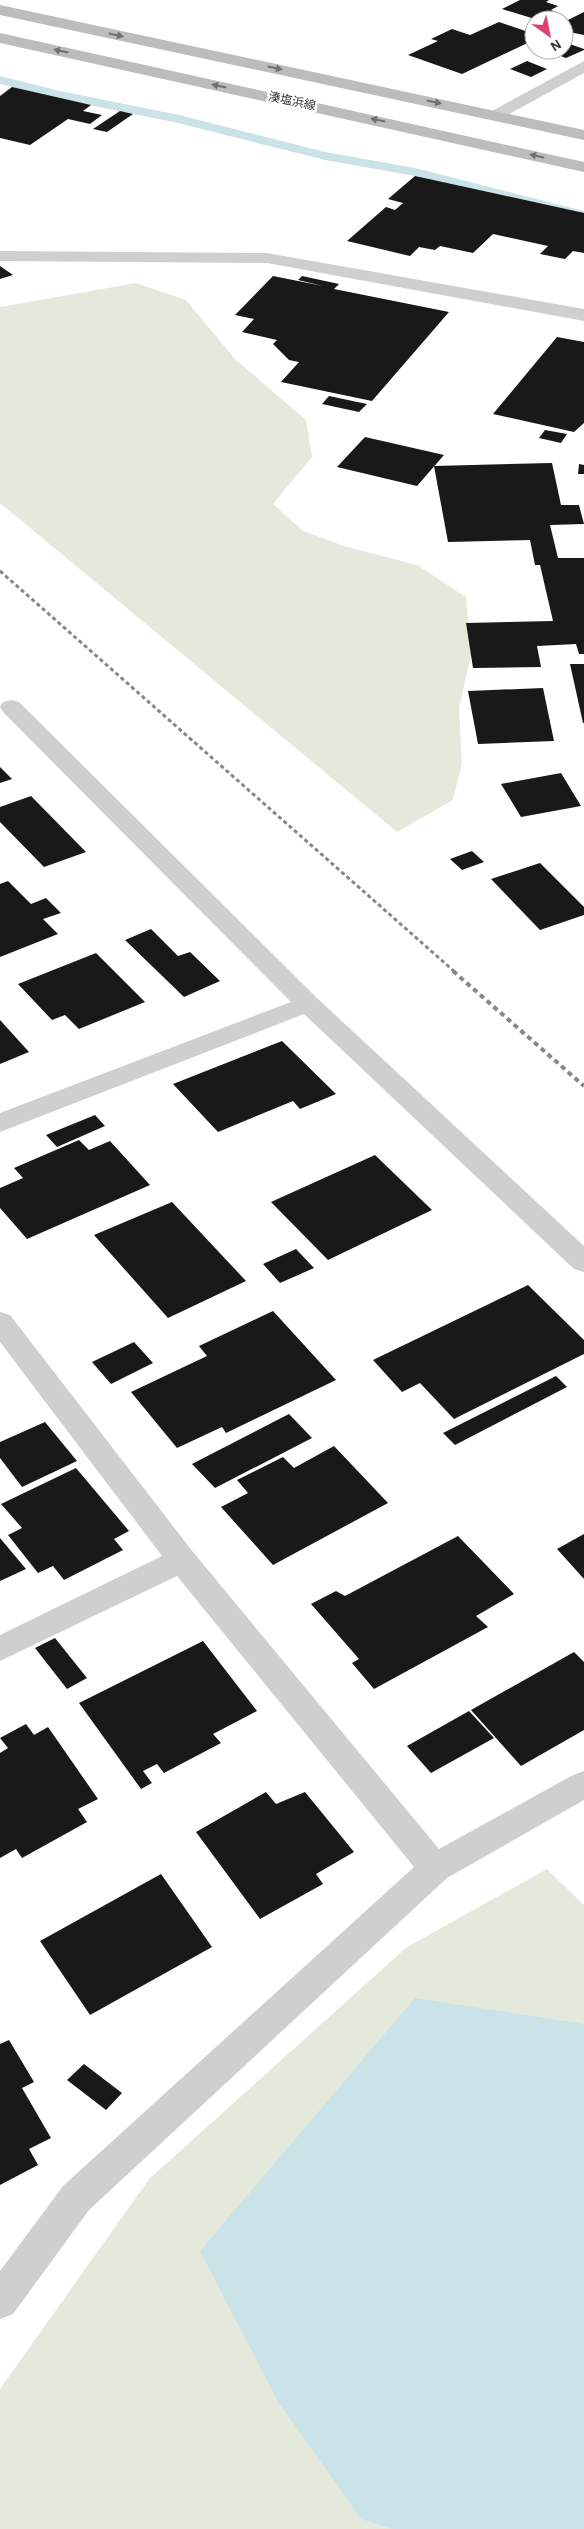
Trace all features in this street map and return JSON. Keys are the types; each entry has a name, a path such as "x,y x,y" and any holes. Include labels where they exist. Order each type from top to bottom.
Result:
{"main road":[{"name":"湊塩浜線","path":"0,10 584,135"},
{"name":"湊塩浜線","path":"0,38 469,140 584,167"}],"street":[{"path":"496,115 584,66"},
{"path":"0,256 267,258 584,315"},
{"path":"11,707 308,1004 584,1262"},
{"path":"0,1123 308,1004"},
{"path":"0,1322 182,1560 436,1868"},
{"path":"0,1649 182,1560"},
{"path":"0,2301 76,2198 436,1868 584,1784"}],"shaded area":[{"path":"136,283 186,300 235,359 306,420 312,457 273,504 303,531 344,546 417,565 466,597 471,655 459,708 462,763 453,800 397,832 0,503 0,307"},
{"path":"547,1869 584,1905 584,2529 0,2529 0,2389 149,2179 407,1947"}],"water":[{"path":"415,1998 584,2024 584,2529 393,2529 361,2519 277,2400 200,2251"}],"building":[{"path":"520,0 549,0 546,2 558,6 551,10 524,10 524,16 502,9"},
{"path":"584,12 584,35 574,33 574,17"},
{"path":"499,22 524,31 524,45 462,74 408,55 438,41 431,39 452,29 470,35"},
{"path":"574,46 584,49 574,54"},
{"path":"527,61 547,69 531,77 510,69"},
{"path":"12,87 91,105 83,111 102,115 90,124 68,119 30,145 0,138 0,96"},
{"path":"120,111 133,114 107,132 93,129"},
{"path":"415,176 584,213 584,253 573,251 565,259 540,254 548,246 493,234 473,253 440,246 435,250 419,247 410,256 347,241 386,207 395,210 403,203 388,199"},
{"path":"0,266 13,275 0,279"},
{"path":"273,276 323,286 298,280 302,276 339,284 334,289 449,312 372,401 281,382 299,362 289,360 273,344 277,340 242,332 254,319 235,315"},
{"path":"557,337 584,342 584,423 574,432 493,414"},
{"path":"329,396 367,404 359,412 322,404"},
{"path":"545,430 567,434 561,443 539,438"},
{"path":"365,437 444,455 417,486 337,467"},
{"path":"552,463 561,505 579,505 584,524 550,525 558,558 584,558 584,654 579,654 576,644 537,646 541,667 473,668 466,623 553,621 540,565 535,565 530,540 448,542 434,466"},
{"path":"579,464 584,465 584,474 578,474"},
{"path":"570,664 584,664 584,723 583,723"},
{"path":"543,688 554,741 478,744 468,691"},
{"path":"0,767 12,779 0,783"},
{"path":"561,773 581,806 521,817 501,784"},
{"path":"31,796 86,852 44,867 0,822 0,807"},
{"path":"472,851 484,862 462,870 450,859"},
{"path":"540,863 584,907 584,915 540,930 491,879"},
{"path":"8,881 31,904 46,898 61,913 43,919 58,934 0,957 0,884"},
{"path":"151,929 178,956 190,952 220,981 184,997 125,940"},
{"path":"96,953 145,1002 79,1029 65,1015 52,1020 18,984"},
{"path":"0,1020 29,1052 0,1064"},
{"path":"282,1041 336,1094 300,1109 293,1101 218,1132 173,1084"},
{"path":"95,1115 105,1126 57,1147 46,1135"},
{"path":"79,1140 89,1150 110,1141 150,1185 27,1239 0,1208 0,1188 23,1178 14,1168"},
{"path":"375,1155 432,1210 328,1260 271,1202"},
{"path":"172,1202 246,1281 168,1318 94,1235"},
{"path":"296,1249 314,1268 280,1283 263,1264"},
{"path":"528,1285 584,1340 584,1354 454,1419 420,1383 402,1392 373,1360"},
{"path":"273,1311 336,1380 226,1433 222,1427 177,1448 131,1392 207,1356 199,1346"},
{"path":"134,1342 153,1363 111,1384 92,1362"},
{"path":"556,1376 567,1387 455,1445 443,1433"},
{"path":"289,1414 312,1438 215,1488 192,1464"},
{"path":"45,1422 77,1461 22,1487 0,1458 0,1442"},
{"path":"334,1446 388,1503 273,1565 221,1507 248,1493 237,1480 283,1457 294,1468"},
{"path":"76,1468 129,1531 114,1539 123,1550 64,1580 53,1566 38,1573 8,1535 22,1528 1,1504"},
{"path":"584,1534 584,1579 557,1549"},
{"path":"458,1536 514,1594 476,1616 488,1627 374,1689 352,1663 359,1659 311,1604 336,1591 345,1596"},
{"path":"0,1538 26,1569 0,1581"},
{"path":"55,1638 87,1678 67,1689 35,1648"},
{"path":"203,1641 257,1711 213,1734 221,1743 164,1773 157,1764 143,1771 152,1783 141,1789 79,1703"},
{"path":"574,1652 584,1662 584,1730 521,1766 471,1710"},
{"path":"469,1711 494,1738 431,1773 407,1746"},
{"path":"26,1724 34,1735 48,1727 98,1799 78,1809 87,1822 22,1858 16,1849 0,1858 0,1753 8,1748 0,1738"},
{"path":"266,1792 276,1804 305,1792 354,1852 316,1874 323,1884 260,1919 196,1832"},
{"path":"161,1874 212,1947 90,2015 40,1941"},
{"path":"9,2040 34,2082 22,2088 51,2138 29,2149 38,2165 0,2185 0,2044"},
{"path":"84,2064 122,2093 106,2110 67,2080"}],"waterway":[{"path":"0,80 60,95 179,119 325,156 415,172 584,215"}],"railway":[{"path":"0,571 455,972"},
{"path":"453,971 584,1086"}]}
